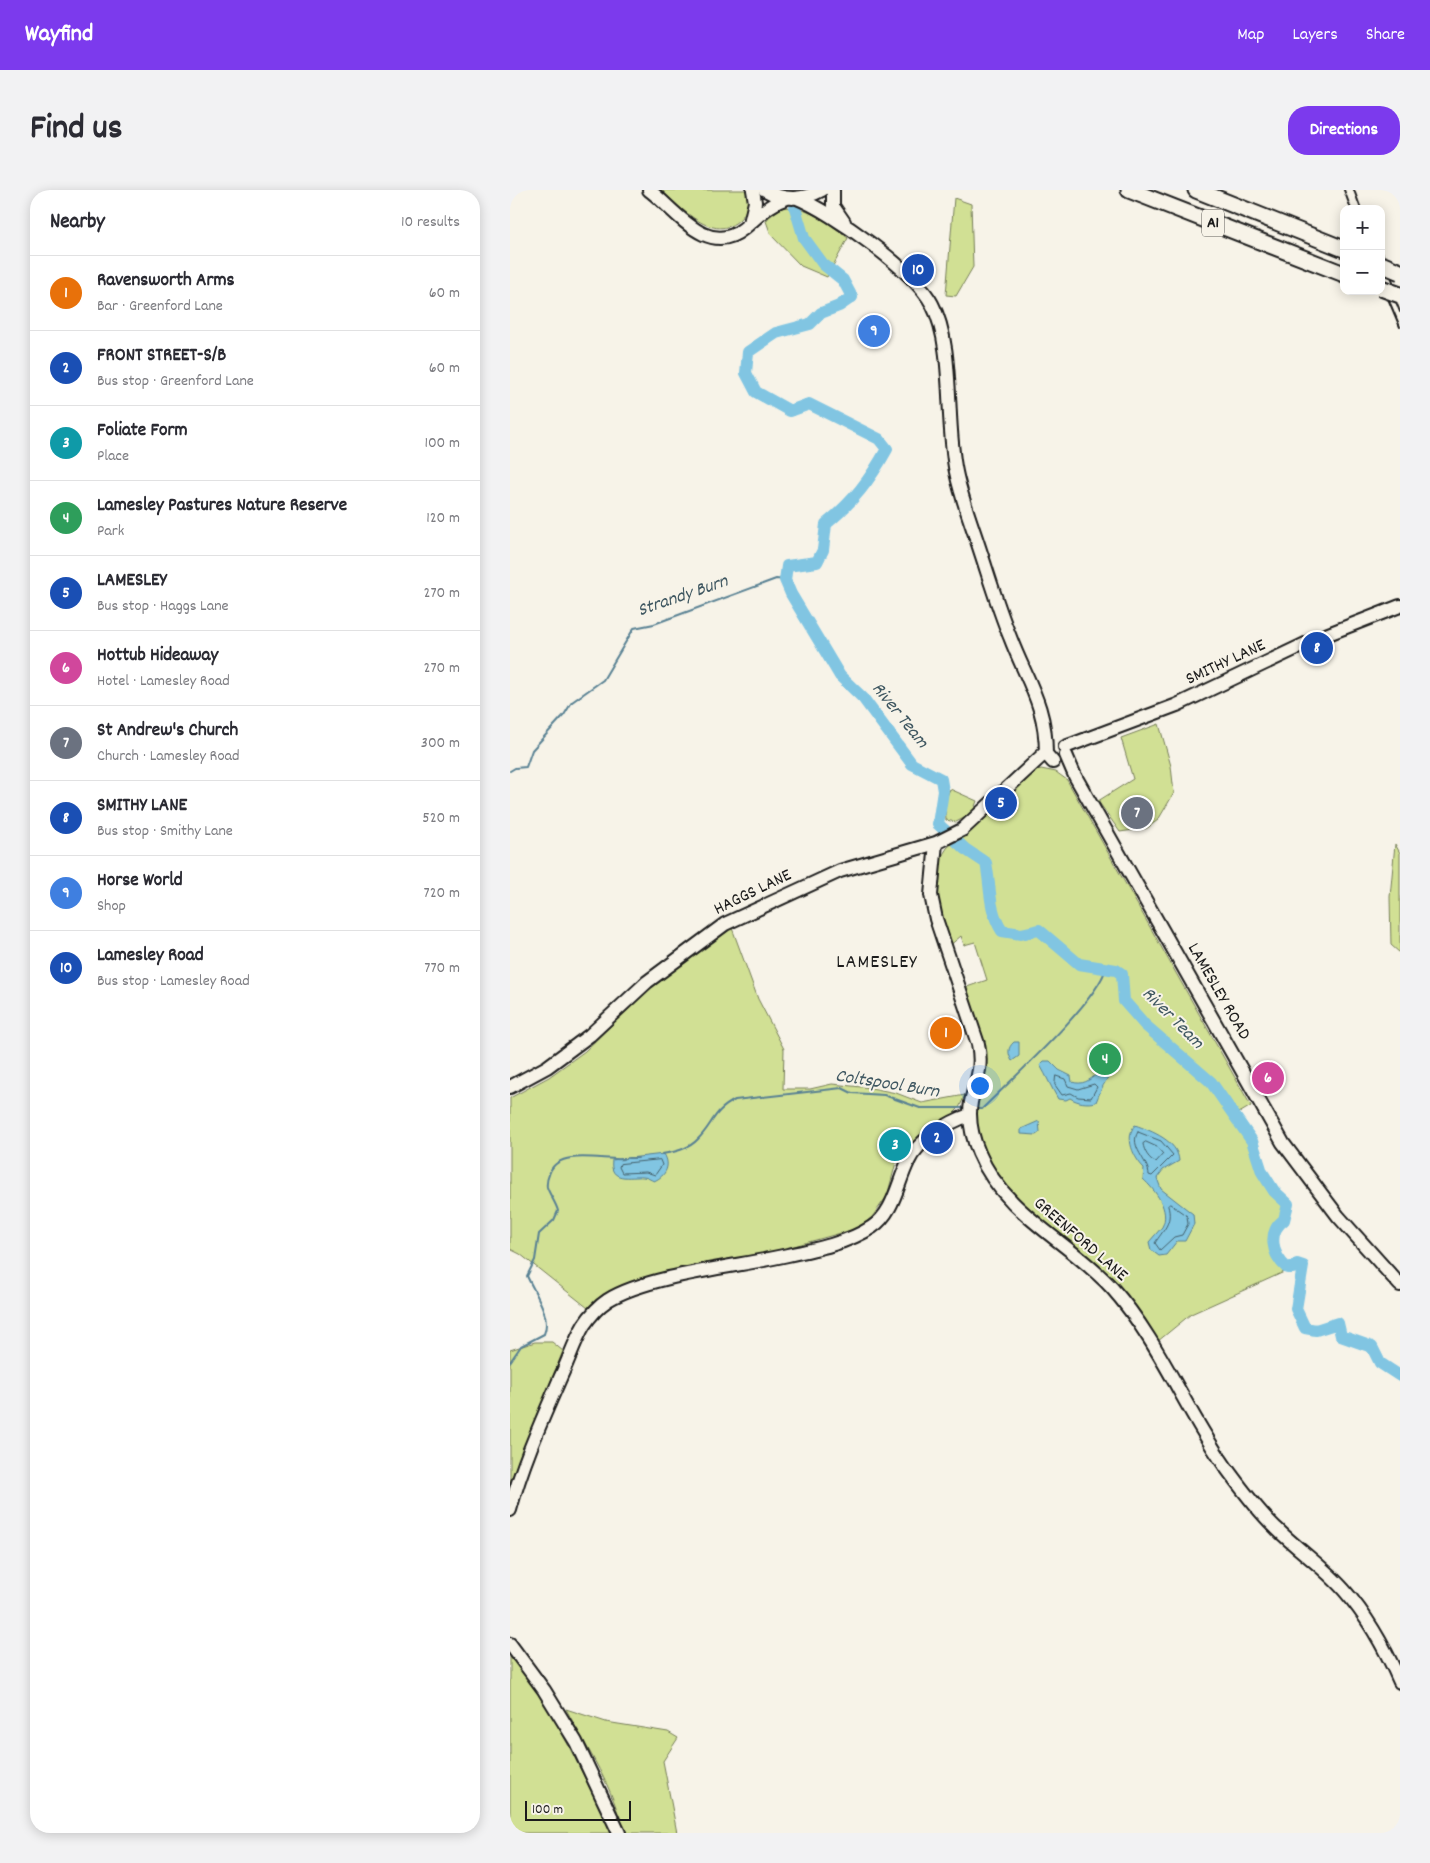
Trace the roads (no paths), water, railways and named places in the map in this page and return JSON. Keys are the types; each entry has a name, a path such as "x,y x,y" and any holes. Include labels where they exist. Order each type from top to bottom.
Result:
{"highway":[{"name":"A1","path":"1129,190 1340,272"},
{"name":"A1","path":"1196,190 1340,247"},
{"path":"1385,266 1400,272"},
{"path":"1385,289 1400,295"}],"street":[{"path":"649,190 694,230 704,236 727,237 738,233 768,207 822,190"},
{"path":"750,223 755,202 753,190"},
{"path":"765,190 820,209 914,279 927,294 939,320 945,350 950,441 956,475 1008,634 1037,696 1056,753"},
{"path":"833,190 832,200 835,210 850,230"},
{"name":"SMITHY LANE","path":"1056,753 1177,705 1318,638 1400,606"},
{"name":"HAGGS LANE","path":"510,1087 547,1067 590,1035 647,982 724,924 840,871 938,842 962,830 1031,768 1056,753"},
{"name":"LAMESLEY ROAD","path":"1056,753 1075,776 1283,1143 1338,1216 1400,1285"},
{"name":"GREENFORD LANE","path":"938,842 931,895 936,919 978,1044 981,1060 970,1115 973,1137 980,1155 999,1188 1015,1205 1111,1287 1123,1302 1173,1380 1197,1424 1229,1472 1276,1528 1326,1571 1345,1591 1368,1622 1400,1682"},
{"path":"510,1510 517,1482 544,1415 584,1326 592,1314 606,1301 626,1291 660,1281 791,1254 860,1234 873,1226 887,1213 908,1160 926,1140 960,1118 970,1115"},
{"path":"510,1644 544,1690 576,1742 619,1833"}],"water":[{"path":"1014,1042 1019,1042 1019,1056 1012,1061 1009,1051"},
{"path":"1121,1059 1123,1063 1109,1075 1096,1102 1089,1103 1079,1102 1070,1098 1066,1100 1058,1099 1040,1065 1044,1061 1050,1061 1059,1070 1071,1076 1072,1082 1079,1083 1086,1082 1108,1064"},
{"path":"1039,1121 1040,1132 1036,1135 1021,1134 1021,1129"},
{"path":"1135,1125 1149,1130 1169,1142 1178,1154 1179,1161 1163,1170 1157,1178 1161,1189 1193,1214 1194,1224 1185,1241 1177,1241 1166,1255 1159,1256 1151,1250 1149,1242 1162,1227 1165,1214 1157,1195 1143,1179 1144,1168 1132,1148 1130,1136"},
{"path":"664,1154 667,1162 666,1170 662,1176 654,1181 644,1177 622,1177 614,1172 612,1167 612,1160"}],"waterway":[{"name":"River Team","path":"795,208 804,238 823,264 843,280 852,297 839,306 821,313 810,324 776,333 748,352 746,373 756,392 790,411 809,404 879,439 887,449 860,490 826,524 823,550 817,562 787,566 785,580 791,594 840,676 863,698 912,764 941,779 943,791 938,824 965,849 986,863 992,906 997,923 1002,931 1021,934 1039,930 1079,964 1116,970 1122,974 1124,1001 1145,1025 1211,1082 1252,1141 1262,1172 1274,1191 1288,1204 1284,1220 1275,1231 1274,1244 1278,1257 1287,1268 1293,1268 1297,1264 1303,1266 1296,1309 1305,1328 1316,1330 1338,1323 1341,1336 1372,1347 1380,1363 1400,1376"},
{"name":"Strandy Burn","path":"510,771 515,768 526,767 532,750 564,715 572,702 603,680 634,628 654,624 776,579 785,580"},
{"name":"Coltspool Burn","path":"976,1109 982,1109 1071,1020 1100,982 1106,968"},
{"name":"Coltspool Burn","path":"662,1154 682,1150 690,1145 703,1133 718,1113 735,1100 842,1088 852,1093 884,1095 920,1108 966,1108"},
{"name":"Coltspool Burn","path":"510,1362 521,1346 544,1334 546,1327 544,1312 527,1276 535,1260 539,1234 554,1220 558,1211 547,1187 550,1172 555,1165 563,1160 572,1158 623,1159"},
{"name":"Coltspool Burn","path":"628,1158 638,1158"}],"railway":[{"path":"1344,190 1350,205"},
{"path":"1354,190 1360,205"},
{"path":"1385,261 1400,300"},
{"path":"1385,291 1400,327"},
{"path":"1393,294 1400,312"}],"place":[{"name":"Lamesley Road","path":"918,270"},
{"name":"Horse World","path":"874,331"},
{"name":"SMITHY LANE","path":"1317,648"},
{"name":"LAMESLEY","path":"1001,803"},
{"name":"St Andrew's Church","path":"1137,813"},
{"name":"Ravensworth Arms","path":"946,1033"},
{"name":"Lamesley Pastures Nature Reserve","path":"1105,1059"},
{"name":"Hottub Hideaway","path":"1268,1078"},
{"name":"FRONT STREET-S/B","path":"937,1138"},
{"name":"Foliate Form","path":"895,1145"}],"district":[{"name":"LAMESLEY","path":"877,963"}]}
